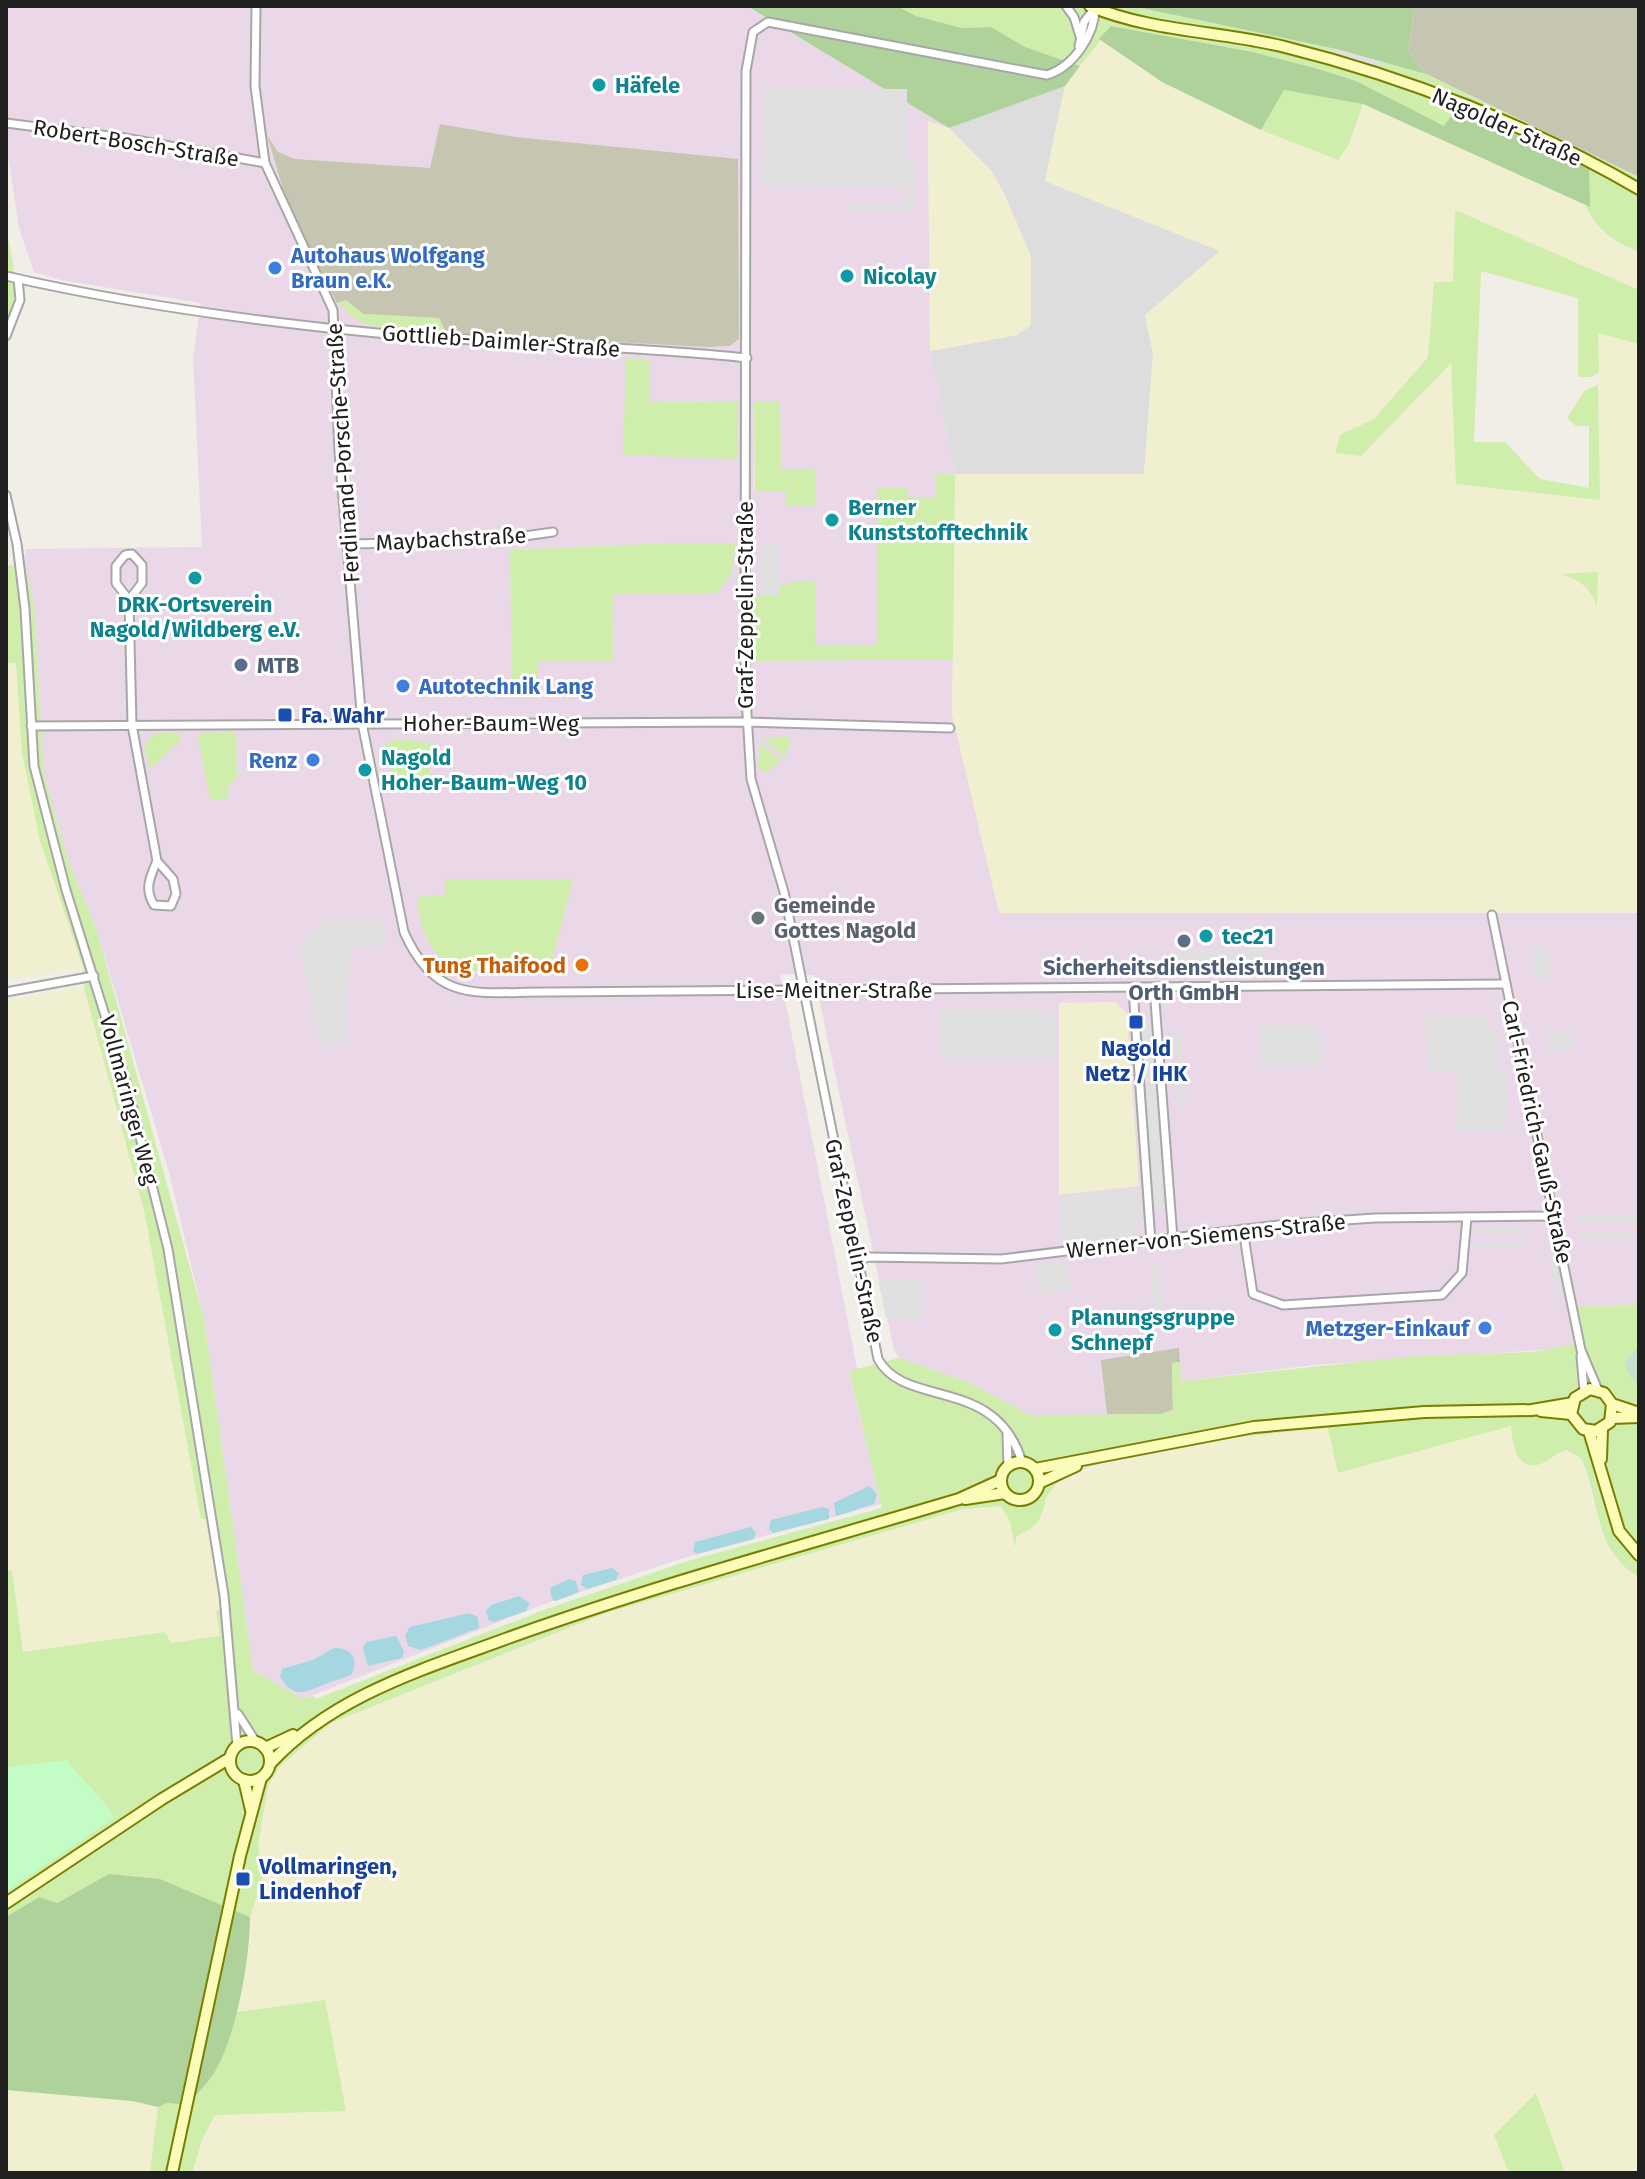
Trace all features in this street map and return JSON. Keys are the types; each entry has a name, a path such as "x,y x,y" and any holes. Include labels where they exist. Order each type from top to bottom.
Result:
{"street":[{"name":"Ferdinand-Porsche-Straße","path":"256,6 255,86 265,163 333,310 339,451 350,544 362,723"},
{"path":"1066,6 1074,17 1080,38"},
{"path":"1079,48 1084,22 1093,7"},
{"path":"1093,7 1095,26 1113,17 1134,19"},
{"name":"Nagolder Straße","path":"1093,7 1134,19 1287,47 1373,73 1516,129 1639,189"},
{"name":"Graf-Zeppelin-Straße","path":"1022,1462 1017,1446 999,1420 982,1408 904,1380 883,1367 801,990 784,892 751,779 745,722 746,71 753,32 761,25 780,23 1036,75 1058,72 1095,26"},
{"name":"Robert-Bosch-Straße","path":"6,123 125,138 265,163"},
{"path":"6,276 18,279 20,300 6,336"},
{"name":"Gottlieb-Daimler-Straße","path":"18,279 48,287 236,317 334,328 747,358"},
{"name":"Vollmaringer Weg","path":"6,495 17,544 25,609 36,775 128,1089 168,1249 223,1584 237,1710 237,1746"},
{"name":"Maybachstraße","path":"350,544 489,541 553,532"},
{"path":"129,600 142,583 142,565 132,554 125,555 116,566 116,583 129,600 132,725 157,861 173,879 176,894 171,906 154,905 150,899 147,883 157,861"},
{"name":"Hoher-Baum-Weg","path":"31,726 745,722 950,728"},
{"name":"Lise-Meitner-Straße","path":"362,723 404,932 416,959 435,979 463,991 1133,989 1506,984"},
{"name":"Carl-Friedrich-Gauß-Straße","path":"1492,915 1581,1350 1584,1391"},
{"path":"6,992 94,976"},
{"path":"1154,988 1173,1239"},
{"path":"1133,989 1151,1242"},
{"name":"Werner-von-Siemens-Straße","path":"859,1261 868,1257 1001,1259 1243,1229 1375,1218 1553,1216"},
{"path":"1243,1229 1253,1294 1266,1302 1283,1305 1442,1295 1462,1273 1467,1217"},
{"name":"Carl-Friedrich-Gauß-Straße","path":"1581,1350 1598,1390"},
{"path":"1572,1408 1584,1391 1598,1390 1612,1404 1639,1415"},
{"path":"1612,1404 1612,1418"},
{"path":"1008,1466 1022,1462 1035,1469 1085,1462 1158,1443 1254,1427 1424,1412 1572,1408"},
{"path":"1572,1408 1577,1426 1589,1431 1602,1429 1612,1418 1639,1415"},
{"path":"1601,1465 1602,1429"},
{"path":"1589,1431 1619,1531 1639,1555"},
{"path":"6,1903 162,1799 202,1778 230,1758 237,1746 261,1745 299,1733 353,1700 560,1619 959,1499 1001,1480 1008,1466 1007,1432"},
{"path":"1001,1480 1005,1493 1015,1500 1027,1499 1039,1483 1085,1462"},
{"path":"1035,1469 1039,1483"},
{"path":"959,1499 1005,1493"},
{"name":"Vollmaringer Weg","path":"237,1710 261,1745"},
{"path":"172,2173 261,1778 299,1733"},
{"path":"261,1745 270,1764"},
{"path":"230,1758 234,1772 244,1780 251,1816"},
{"path":"202,1778 234,1772"},
{"path":"244,1780 261,1778"}],"shaded area":[{"path":"6,6 746,6 949,128 928,121 930,351 955,474 936,473 936,497 908,497 908,488 877,488 877,646 815,646 815,581 795,581 779,595 752,595 752,660 953,659 952,714 1000,913 1639,913 1639,1304 1567,1307 1575,1345 1556,1349 1314,1365 1180,1381 1130,1416 1030,1415 968,1382 899,1358 894,1350 814,975 780,974 857,1369 849,1372 881,1504 680,1559 547,1603 303,1699 253,1670 204,1319 169,1172 97,931 68,860 44,775 34,602 24,561 26,549 202,547 193,357 201,303 61,280 34,272 19,228 6,142","holes":["649,360 648,401 707,401 623,455","780,401 781,469 815,469 814,505 787,505 786,492 754,491 754,402","670,543 716,593 613,593 538,662 537,688 512,688 510,550","446,879 549,972 471,973 450,966"]},
{"path":"1415,6 1639,6 1639,177 1426,74 1408,51"},
{"path":"1099,39 1162,82 1261,130 1337,160 1348,146 1363,104 1585,204 1592,220 1615,243 1639,252 1639,290 1455,210 1453,282 1434,282 1428,357 1374,419 1340,435 1335,453 1361,456 1451,362 1456,484 1599,500 1598,332 1639,344 1639,912 999,913 952,714 955,474 1144,474 1153,354 1145,315 1220,251 1045,181 1065,86"},
{"path":"1336,49 1379,61 1383,70 1321,52"},
{"path":"1059,85 1065,86 1045,181 1220,251 1145,315 1153,354 1144,474 955,474 930,351 1017,335 1005,195 991,171 949,128"},
{"path":"763,88 907,89 907,163 915,163 915,212 845,212 845,204 905,204 905,187 762,186"},
{"path":"928,121 949,128 991,171 1005,195 1031,256 1031,325 1017,335 930,351"},
{"path":"440,124 515,137 738,159 739,339 730,346 708,347 446,333 439,318 363,314 346,300 337,303 290,212 267,135 278,152 295,159 430,168"},
{"path":"759,545 779,545 779,595 759,595"},
{"path":"6,663 16,663 22,753 40,841 83,967 6,980"},
{"path":"1255,921 1255,934 1262,934 1263,956 1257,957 1257,965 1169,965 1169,951 1245,950 1245,922"},
{"path":"320,922 384,922 386,945 350,947 346,1043 320,1046 299,946 305,944 308,934 319,928"},
{"path":"1534,945 1550,945 1550,978 1534,978"},
{"path":"84,987 145,1215 201,1519 207,1519 221,1611 216,1612 220,1636 171,1643 164,1632 23,1652 12,1571 6,1571 6,1000"},
{"path":"1115,1002 1127,1013 1139,1186 1059,1195 1059,1003"},
{"path":"940,1009 1054,1009 1055,1057 939,1058"},
{"path":"1426,1016 1488,1016 1488,1029 1497,1030 1497,1070 1508,1070 1508,1125 1503,1125 1503,1131 1458,1131 1457,1071 1427,1070"},
{"path":"1153,1021 1165,1208 1151,1209 1139,1022"},
{"path":"1259,1025 1315,1025 1315,1034 1322,1034 1322,1066 1259,1066"},
{"path":"1173,1030 1181,1030 1186,1109 1179,1110"},
{"path":"1547,1030 1570,1031 1577,1050 1548,1051"},
{"path":"1138,1189 1142,1224 1131,1231 1132,1238 1059,1244 1059,1196"},
{"path":"1578,1215 1639,1215 1639,1223 1579,1223"},
{"path":"1473,1227 1521,1227 1525,1234 1473,1234"},
{"path":"1580,1233 1639,1233 1639,1240 1579,1240"},
{"path":"1471,1244 1527,1244 1527,1248 1471,1248"},
{"path":"1554,1253 1562,1293 1557,1294 1548,1254"},
{"path":"1066,1261 1072,1290 1039,1294 1036,1264"},
{"path":"1160,1264 1164,1317 1154,1318 1150,1265"},
{"path":"886,1279 922,1279 921,1321 886,1318 879,1283"},
{"path":"1639,1345 1639,1386 1628,1373 1625,1363"},
{"path":"1179,1348 1180,1362 1172,1363 1173,1410 1161,1414 1107,1414 1101,1360"},
{"path":"1511,1426 1511,1440 1548,1460 1567,1450 1581,1458 1605,1543 1621,1564 1639,1577 1639,2173 193,2173 196,2156 215,2115 325,2000 237,2012 251,1937 250,1917 263,1877 258,1845 268,1786 279,1767 331,1723 606,1613 963,1509 1001,1506 1007,1511 1014,1541 1037,1524 1046,1496 1056,1484 1110,1462 1255,1434 1329,1428 1339,1473"},
{"path":"6,2090 132,2101 158,2107 150,2173 6,2173"}],"green space":[{"path":"747,6 897,6 916,16 962,28 991,27 1025,47 1080,66 1065,86 949,128"},
{"path":"897,6 1132,6 1336,49 1426,74 1639,177 1639,252 1607,234 1585,204 1356,81 1253,52 1112,26 1080,66 1025,47 991,27 962,28 916,16"},
{"path":"1132,6 1415,6 1408,51 1426,74 1336,49"},
{"path":"1111,26 1253,52 1318,69 1356,81 1444,126 1452,115 1496,126 1589,168 1590,207 1363,104 1284,90 1261,130 1162,82 1099,39"},
{"path":"1284,90 1363,104 1348,146 1338,160 1261,130"},
{"path":"1455,210 1639,290 1639,344 1598,333 1599,372 1591,377 1578,377 1578,298 1481,271 1474,442 1505,442 1540,479 1589,488 1589,426 1576,426 1567,418 1585,390 1598,385 1600,500 1456,484 1451,363 1361,456 1335,453 1340,435 1374,419 1428,357 1434,282 1453,282"},
{"path":"6,227 15,290 6,326"},
{"path":"346,300 363,314 439,318 446,333 373,326 348,313 339,302"},
{"path":"626,358 649,360 649,401 738,402 738,459 623,455"},
{"path":"754,401 780,401 781,469 815,469 815,505 786,505 786,492 755,492"},
{"path":"936,473 955,474 953,659 752,661 752,595 779,595 779,587 794,581 815,581 816,646 877,646 877,488 908,488 908,497 936,497"},
{"path":"670,543 736,544 731,575 716,593 614,593 613,662 538,662 538,688 512,689 510,550"},
{"path":"24,561 34,602 44,775 68,860 97,931 204,1319 253,1670 303,1699 314,1696 316,1699 541,1611 688,1561 882,1508 849,1371 899,1358 968,1382 1030,1415 1161,1414 1173,1410 1172,1363 1180,1362 1181,1381 1415,1356 1532,1352 1579,1344 1573,1307 1639,1304 1639,1413 1613,1404 1612,1417 1639,1417 1639,1577 1624,1566 1605,1539 1581,1458 1567,1450 1543,1463 1527,1464 1515,1449 1511,1426 1338,1473 1328,1428 1227,1439 1143,1453 1075,1473 1054,1486 1039,1520 1016,1538 1015,1548 1010,1522 1001,1506 963,1509 606,1613 331,1723 279,1767 268,1786 258,1845 263,1877 250,1917 160,1879 110,1874 56,1903 39,1897 6,1917 6,1892 42,1867 98,1797 77,1778 6,1774 6,1571 12,1571 23,1652 165,1632 171,1643 220,1636 216,1611 221,1610 207,1519 201,1519 145,1215 84,987 83,967 40,841 22,753 16,663 6,663 6,567","holes":["1582,1353 1597,1390 1583,1391"]},
{"path":"1598,572 1597,607 1584,586 1561,574"},
{"path":"171,732 180,735 181,740 150,769 144,746 154,734"},
{"path":"236,732 237,778 229,785 227,800 210,799 198,737 200,733"},
{"path":"786,736 791,740 785,757 763,739"},
{"path":"392,740 434,744 434,751 429,751 429,777 401,777 400,786 395,785 384,746"},
{"path":"760,743 782,761 765,773 758,767"},
{"path":"446,879 573,879 549,972 479,972 444,960 431,946 422,926 417,897 445,895"},
{"path":"67,1760 114,1818 6,1892 6,1767"},
{"path":"109,1874 160,1879 250,1917 244,1977 228,2042 212,2076 187,2105 167,2103 158,2107 132,2101 6,2090 6,1917 39,1897 57,1903"},
{"path":"325,2000 346,2111 215,2115 202,2140 192,2173 150,2173 158,2107 167,2103 187,2105 213,2075 237,2012"},
{"path":"1536,2093 1565,2173 1509,2173 1494,2135"}],"water":[{"path":"869,1486 877,1494 874,1504 836,1516 834,1503"},
{"path":"822,1507 829,1509 829,1519 773,1533 769,1529 771,1520"},
{"path":"751,1527 756,1533 754,1539 697,1554 693,1551 695,1542"},
{"path":"612,1568 619,1573 616,1580 587,1589 581,1585 583,1575"},
{"path":"569,1579 576,1581 579,1592 556,1601 552,1599 550,1588"},
{"path":"519,1596 530,1603 526,1611 489,1621 486,1611 491,1605"},
{"path":"469,1613 478,1617 479,1628 421,1650 408,1646 405,1635 410,1627"},
{"path":"396,1636 404,1651 402,1658 368,1666 363,1648 366,1642"},
{"path":"334,1648 345,1650 352,1656 355,1664 351,1675 300,1692 290,1689 280,1677 282,1669 313,1660"}],"place":[{"name":"Häfele","path":"599,85"},
{"name":"Autohaus Wolfgang Braun e.K.","path":"275,268"},
{"name":"Nicolay","path":"847,276"},
{"name":"Berner Kunststofftechnik","path":"832,520"},
{"name":"DRK-Ortsverein Nagold/Wildberg e.V.","path":"195,578"},
{"name":"MTB","path":"241,665"},
{"name":"Autotechnik Lang","path":"403,686"},
{"name":"Fa. Wahr","path":"285,715"},
{"name":"Renz","path":"313,760"},
{"name":"Nagold Hoher-Baum-Weg 10","path":"365,770"},
{"name":"Gemeinde Gottes Nagold","path":"758,918"},
{"name":"tec21","path":"1206,936"},
{"name":"Sicherheitsdienstleistungen Orth GmbH","path":"1184,941"},
{"name":"Tung Thaifood","path":"582,965"},
{"name":"Nagold Netz / IHK","path":"1136,1022"},
{"name":"Metzger-Einkauf","path":"1485,1328"},
{"name":"Planungsgruppe Schnepf","path":"1055,1330"},
{"name":"Vollmaringen, Lindenhof","path":"243,1879"}]}
